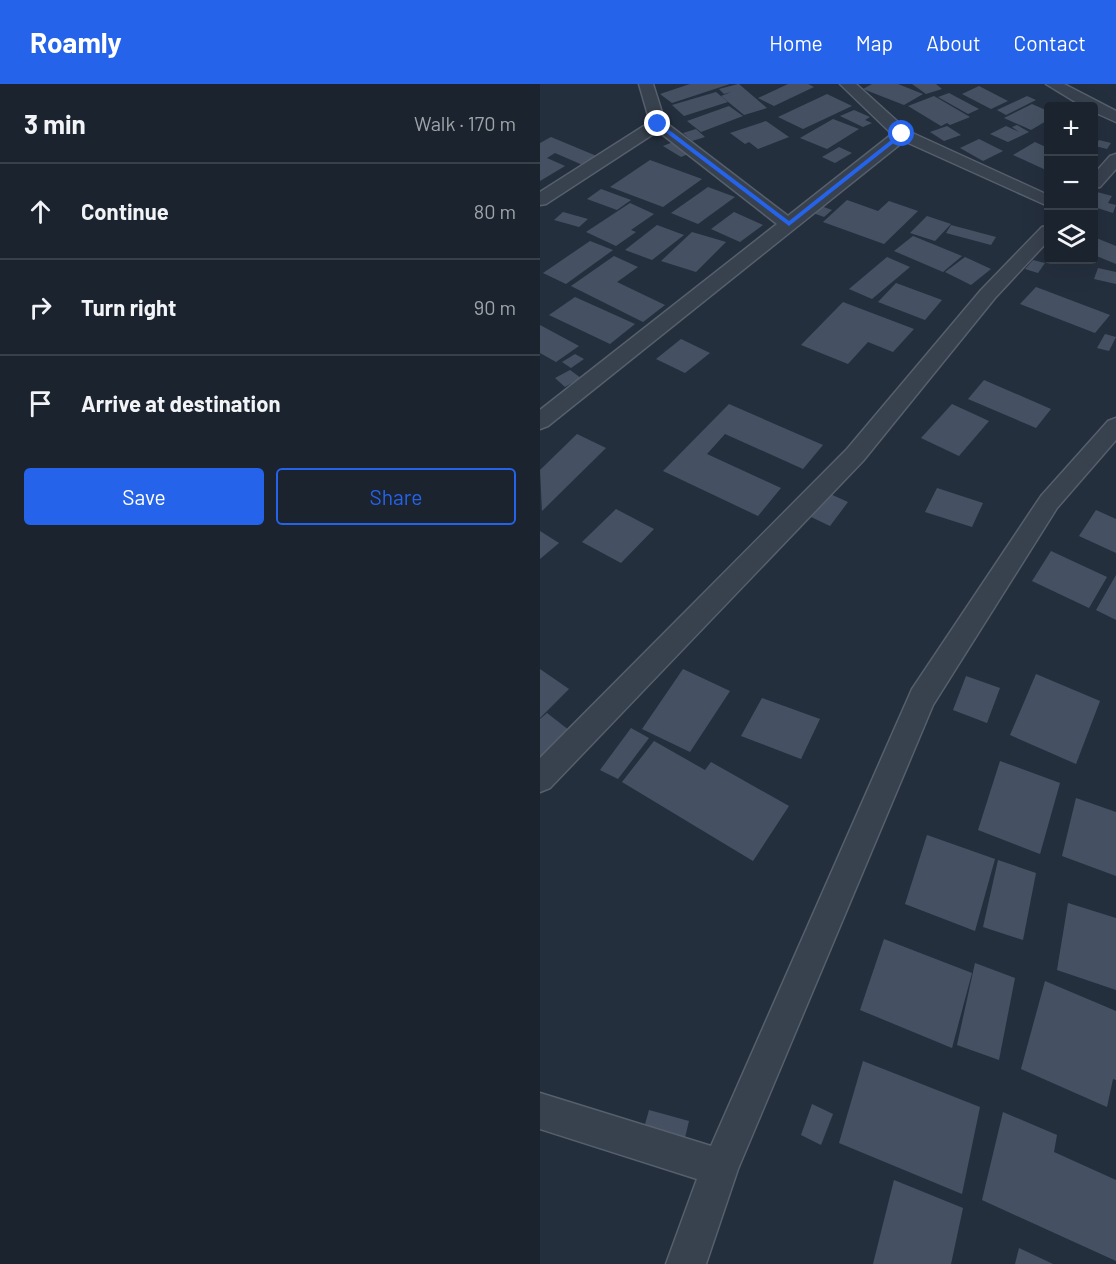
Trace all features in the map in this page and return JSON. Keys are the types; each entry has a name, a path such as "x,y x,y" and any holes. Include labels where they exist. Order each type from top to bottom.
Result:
{"street":[{"path":"646,84 658,124 789,225"},
{"path":"847,84 902,134 1044,199"},
{"path":"1053,84 1084,102"},
{"path":"1098,109 1116,117"},
{"path":"540,200 658,124"},
{"path":"540,421 902,134"},
{"path":"1098,179 1116,159"},
{"path":"540,778 855,455 988,294 1044,235"},
{"path":"686,1264 720,1168 921,698 1049,502 1116,426"},
{"path":"540,1111 720,1168"}],"building":[{"path":"690,84 730,84 672,103 660,94"},
{"path":"739,84 767,108 744,115 721,96 731,92 724,94 719,89"},
{"path":"788,84 808,84 814,87 774,106 758,98"},
{"path":"872,84 898,84 923,94 904,105 863,89"},
{"path":"912,84 936,84 942,89 926,94"},
{"path":"979,86 1008,101 991,109 962,94"},
{"path":"716,92 728,102 684,116 672,105"},
{"path":"949,93 979,109 968,114 938,97"},
{"path":"827,94 852,106 803,129 778,117"},
{"path":"934,96 970,117 941,126 908,106"},
{"path":"1027,96 1036,100 1006,115 997,110"},
{"path":"1032,104 1044,109 1044,122 1031,130 1004,118"},
{"path":"729,106 743,116 701,132 687,121"},
{"path":"854,110 870,117 865,120 872,123 863,127 840,116"},
{"path":"833,119 859,129 827,149 800,138"},
{"path":"766,121 789,137 758,149 749,142 745,144 730,133"},
{"path":"1017,125 1029,132 1008,142 990,134 1006,126 1019,132 1012,127"},
{"path":"947,126 961,135 944,141 930,132"},
{"path":"696,129 705,137 692,141 683,133"},
{"path":"551,137 599,157 585,166 555,153 547,158 565,166 540,181 540,143"},
{"path":"979,139 1003,151 983,161 960,148"},
{"path":"673,142 691,153 681,157 663,146"},
{"path":"1035,142 1044,146 1044,169 1013,155"},
{"path":"1098,142 1111,143 1107,149 1098,147"},
{"path":"839,147 852,153 835,163 822,157"},
{"path":"650,160 702,179 663,207 610,187"},
{"path":"708,187 735,197 698,224 671,213"},
{"path":"601,189 631,200 617,210 587,199"},
{"path":"1098,192 1112,196 1108,203 1116,205 1113,213 1098,208"},
{"path":"847,200 878,211 889,201 918,211 884,244 823,222"},
{"path":"630,203 654,214 631,230 636,232 616,246 586,232"},
{"path":"821,206 832,210 824,217 813,213"},
{"path":"563,212 588,219 579,227 554,220"},
{"path":"734,212 763,225 740,242 711,229"},
{"path":"927,216 951,224 935,241 910,233"},
{"path":"657,225 684,235 652,260 625,250"},
{"path":"951,225 996,237 991,245 946,233"},
{"path":"692,232 726,242 696,272 661,261"},
{"path":"913,236 962,256 943,272 894,251"},
{"path":"1098,239 1116,246 1116,264 1098,257"},
{"path":"590,241 613,250 566,284 543,273"},
{"path":"614,256 638,267 617,282 665,305 643,322 571,286"},
{"path":"887,257 910,267 872,299 849,289"},
{"path":"965,257 991,269 971,285 945,272"},
{"path":"1033,260 1044,263 1038,273 1025,269"},
{"path":"1098,268 1116,272 1116,284 1094,279"},
{"path":"896,283 942,300 925,320 878,302"},
{"path":"1036,287 1110,315 1095,333 1020,304"},
{"path":"575,297 635,324 610,344 549,315"},
{"path":"843,302 914,329 893,352 868,342 848,364 801,345"},
{"path":"540,325 579,346 556,362 540,353"},
{"path":"1105,334 1116,337 1109,351 1097,348"},
{"path":"681,339 710,353 685,373 656,359"},
{"path":"575,354 584,359 571,368 562,362"},
{"path":"570,370 581,378 565,387 555,378"},
{"path":"984,380 1051,409 1036,428 968,399"},
{"path":"729,404 823,445 803,469 725,434 707,454 781,488 758,516 663,471"},
{"path":"952,404 989,421 959,456 921,438"},
{"path":"577,434 606,448 542,511 540,470"},
{"path":"937,488 983,503 972,527 925,512"},
{"path":"828,493 848,502 830,526 809,516"},
{"path":"616,509 654,529 621,563 582,542"},
{"path":"1096,510 1116,519 1116,553 1079,536"},
{"path":"540,531 559,543 540,559"},
{"path":"1051,551 1107,577 1089,608 1032,581"},
{"path":"1116,575 1116,620 1096,610"},
{"path":"540,669 569,689 540,718"},
{"path":"683,669 730,691 690,752 642,729"},
{"path":"1036,674 1100,701 1076,764 1010,735"},
{"path":"966,676 1000,688 987,723 953,710"},
{"path":"762,698 820,719 801,759 741,736"},
{"path":"547,713 574,734 540,767 540,719"},
{"path":"631,728 649,738 618,779 600,770"},
{"path":"654,741 705,770 711,762 789,806 753,861 622,782"},
{"path":"1000,761 1060,783 1040,854 978,830"},
{"path":"1076,798 1116,812 1116,876 1062,856"},
{"path":"927,835 995,859 975,931 905,904"},
{"path":"998,860 1036,873 1023,940 983,927"},
{"path":"1068,903 1116,918 1116,990 1057,970"},
{"path":"884,939 972,973 952,1048 860,1010"},
{"path":"975,963 1015,978 999,1060 957,1045"},
{"path":"1045,981 1116,1011 1116,1080 1113,1079 1107,1107 1021,1069"},
{"path":"863,1061 980,1107 962,1194 839,1143"},
{"path":"812,1104 833,1114 821,1145 801,1135"},
{"path":"649,1110 689,1121 683,1146 642,1135"},
{"path":"1003,1112 1057,1135 1054,1152 1116,1180 1116,1261 982,1200"},
{"path":"894,1180 963,1208 951,1264 873,1264"},
{"path":"1019,1248 1053,1264 1015,1264"}],"route":[{"path":"658,124 789,225 902,134"}]}
